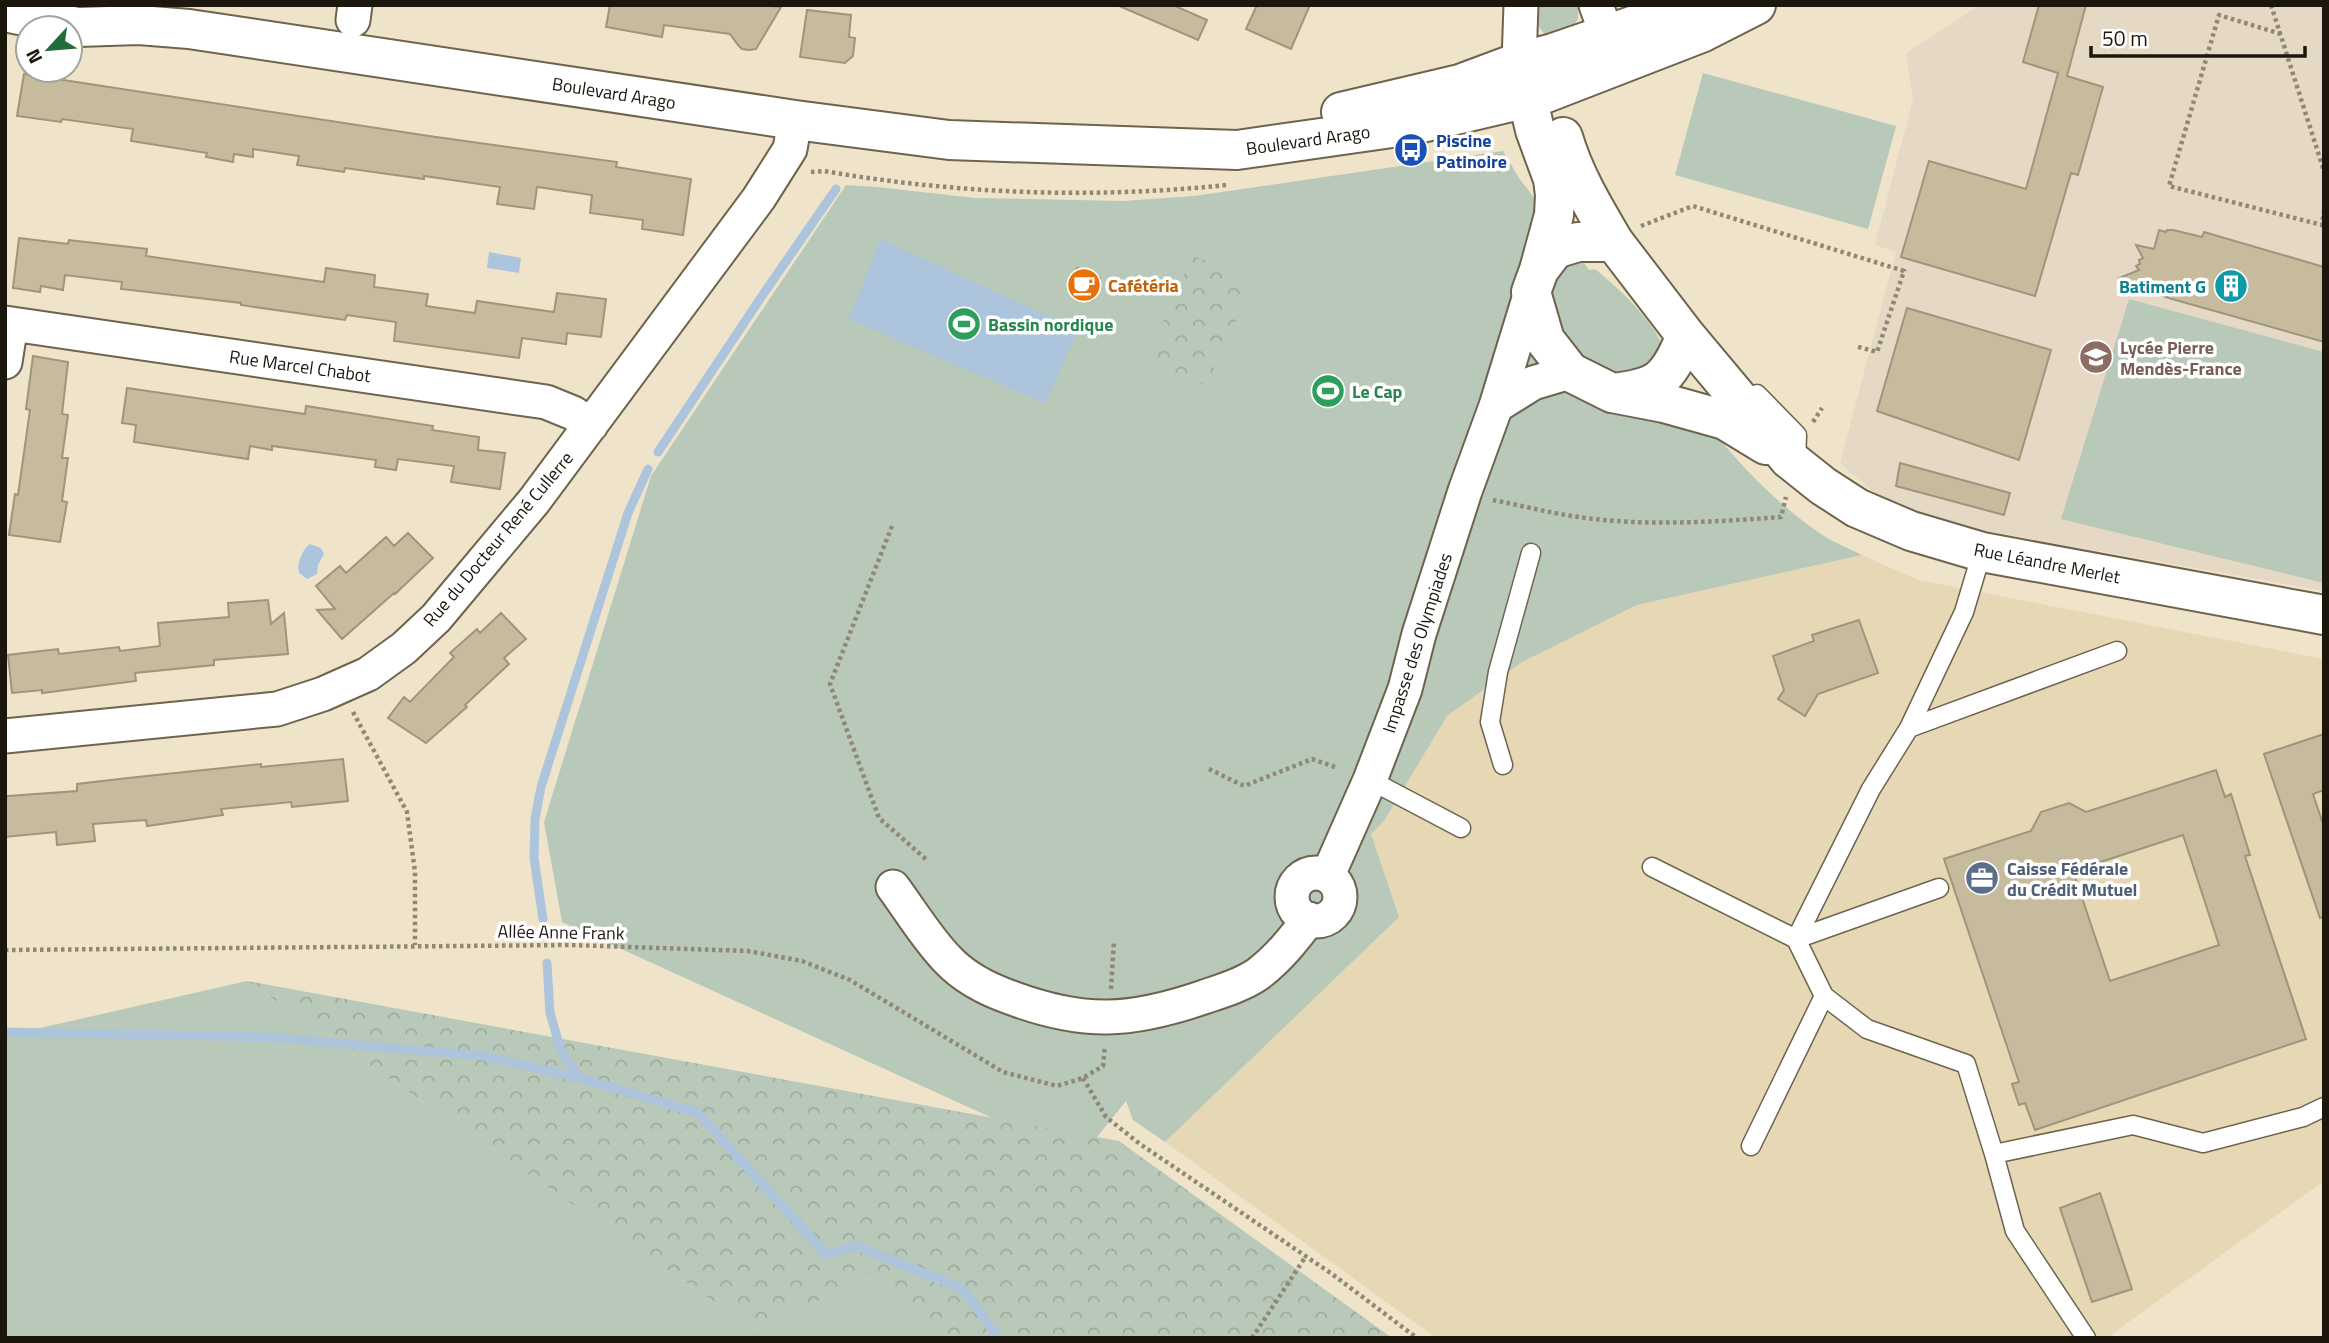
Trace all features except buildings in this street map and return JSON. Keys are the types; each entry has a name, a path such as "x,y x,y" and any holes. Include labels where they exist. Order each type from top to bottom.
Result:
{"main road":[{"name":"Boulevard Arago","path":"95,5 139,25"},
{"name":"Boulevard Arago","path":"12,11 78,27 139,25 189,29 795,120 949,140 1089,145 1342,112 1448,88 1540,76 1607,35 1693,5"},
{"name":"Boulevard Arago","path":"1607,35 1701,33 1756,5"},
{"path":"1540,76 1559,122 1570,161 1582,186 1625,235 1686,336 1664,376 1641,390 1612,393 1570,372 1545,340 1535,281 1555,249 1578,242 1625,235"},
{"name":"Impasse des Olympiades","path":"1535,281 1554,215 1555,195 1553,179 1535,130 1540,76"},
{"name":"Rue Léandre Merlet","path":"1686,336 1796,465"},
{"name":"Rue Léandre Merlet","path":"1612,393 1664,403 1725,421 1796,465 1857,508 1911,531 1982,552 2324,615"}],"street":[{"path":"1521,5 1540,76"},
{"name":"Rue du Docteur René Cullerre","path":"5,736 277,709 339,687 377,668 404,648 436,618 534,500 591,425 759,198 790,149 795,120"},
{"name":"Impasse des Olympiades","path":"893,887 948,961 988,989 1044,1010 1080,1017 1115,1018 1177,1007 1224,991 1256,975 1284,952 1309,919 1296,909 1293,902 1295,886 1306,875 1328,875 1370,780 1405,689 1419,634 1465,491 1496,407 1535,281"},
{"path":"5,362 8,324"},
{"name":"Rue Marcel Chabot","path":"8,324 546,402 573,413 591,425"},
{"path":"1496,407 1533,383 1570,372"}],"lane":[{"path":"1796,940 1871,789 1909,728 1964,612 1982,552"},
{"path":"1503,765 1490,722 1498,672 1531,553"},
{"path":"1909,728 2117,651"},
{"path":"1370,780 1461,828"},
{"path":"1652,867 1796,940 1824,996 1867,1029 1966,1064 2015,1231 2086,1338"},
{"path":"1796,940 1939,888"},
{"path":"1751,1146 1824,996"},
{"path":"1994,1154 2133,1125 2203,1143 2303,1116 2324,1107"}],"path":[{"path":"2272,5 2324,171"},
{"path":"2280,34 2219,15 2169,186 2322,225 2324,210"},
{"path":"1625,235 1693,206 1903,271 1877,352 1855,346"},
{"path":"1813,423 1822,408"},
{"path":"1465,491 1489,499 1573,516 1628,521 1781,517 1796,465"},
{"path":"892,526 830,684 879,818 928,861"},
{"path":"339,687 407,812 415,872 415,946"},
{"path":"1209,769 1244,786 1312,759 1335,767"},
{"name":"Allée Anne Frank","path":"5,950 571,945 748,951 802,961 850,980 1003,1072 1057,1086 1083,1078 1106,1117 1140,1144 1306,1256"},
{"path":"1252,1338 1306,1256 1418,1338"}],"shaded area":[{"name":"Lycée Pierre Mendès-France","path":"1980,5 2324,5 2324,591 1986,531 1887,504 1840,463 1896,252 1875,245 1913,99 1906,53"},
{"path":"1862,555 1918,580 2324,659 2324,1181 2112,1334 2114,1338 1436,1338 1165,1142 1399,917 1371,834 1384,821 1447,716 1522,662 1637,605"}],"green space":[{"path":"1540,5 1578,5 1578,18 1570,34 1547,38 1538,25"},
{"path":"1703,73 1896,126 1868,229 1675,175"},
{"path":"1503,151 1519,178 1589,270 1595,269 1615,286 1651,326 1665,349 1659,362 1751,475 1794,514 1823,535 1862,555 1637,605 1522,662 1447,716 1384,821 1371,834 1399,917 1165,1142 1133,1120 1126,1101 1080,1158 562,922 544,822 651,476 846,185 975,198 1123,201 1194,196"},
{"path":"1193,255 1253,284 1206,386 1146,359"},
{"path":"2129,299 2324,352 2324,583 2061,519"},
{"path":"247,981 755,1330 868,1278 953,1338 5,1338 5,1036"},
{"path":"247,981 1119,1141 1392,1338 953,1338 868,1278 755,1330"}],"water":[{"name":"Bassin nordique","path":"880,239 1078,330 1045,403 849,319"},
{"path":"489,252 521,258 519,273 487,268"},
{"path":"310,544 321,548 324,554 317,574 307,579 299,573 298,565"}],"waterway":[{"path":"658,452 836,189"},
{"path":"543,919 534,858 535,819 541,787 628,513 648,469"},
{"path":"547,963 550,1013 561,1051 580,1078"},
{"path":"5,1032 267,1037 483,1056 580,1078 698,1113 826,1254 857,1246 963,1289 998,1338"}],"place":[{"name":"Piscine Patinoire","path":"1411,150"},
{"name":"Cafétéria","path":"1084,285"},
{"name":"Batiment G","path":"2231,286"},
{"name":"Bassin nordique","path":"964,324"},
{"name":"Lycée Pierre Mendès-France","path":"2096,357"},
{"name":"Le Cap","path":"1328,391"},
{"name":"Caisse Fédérale du Crédit Mutuel","path":"1982,878"}]}
